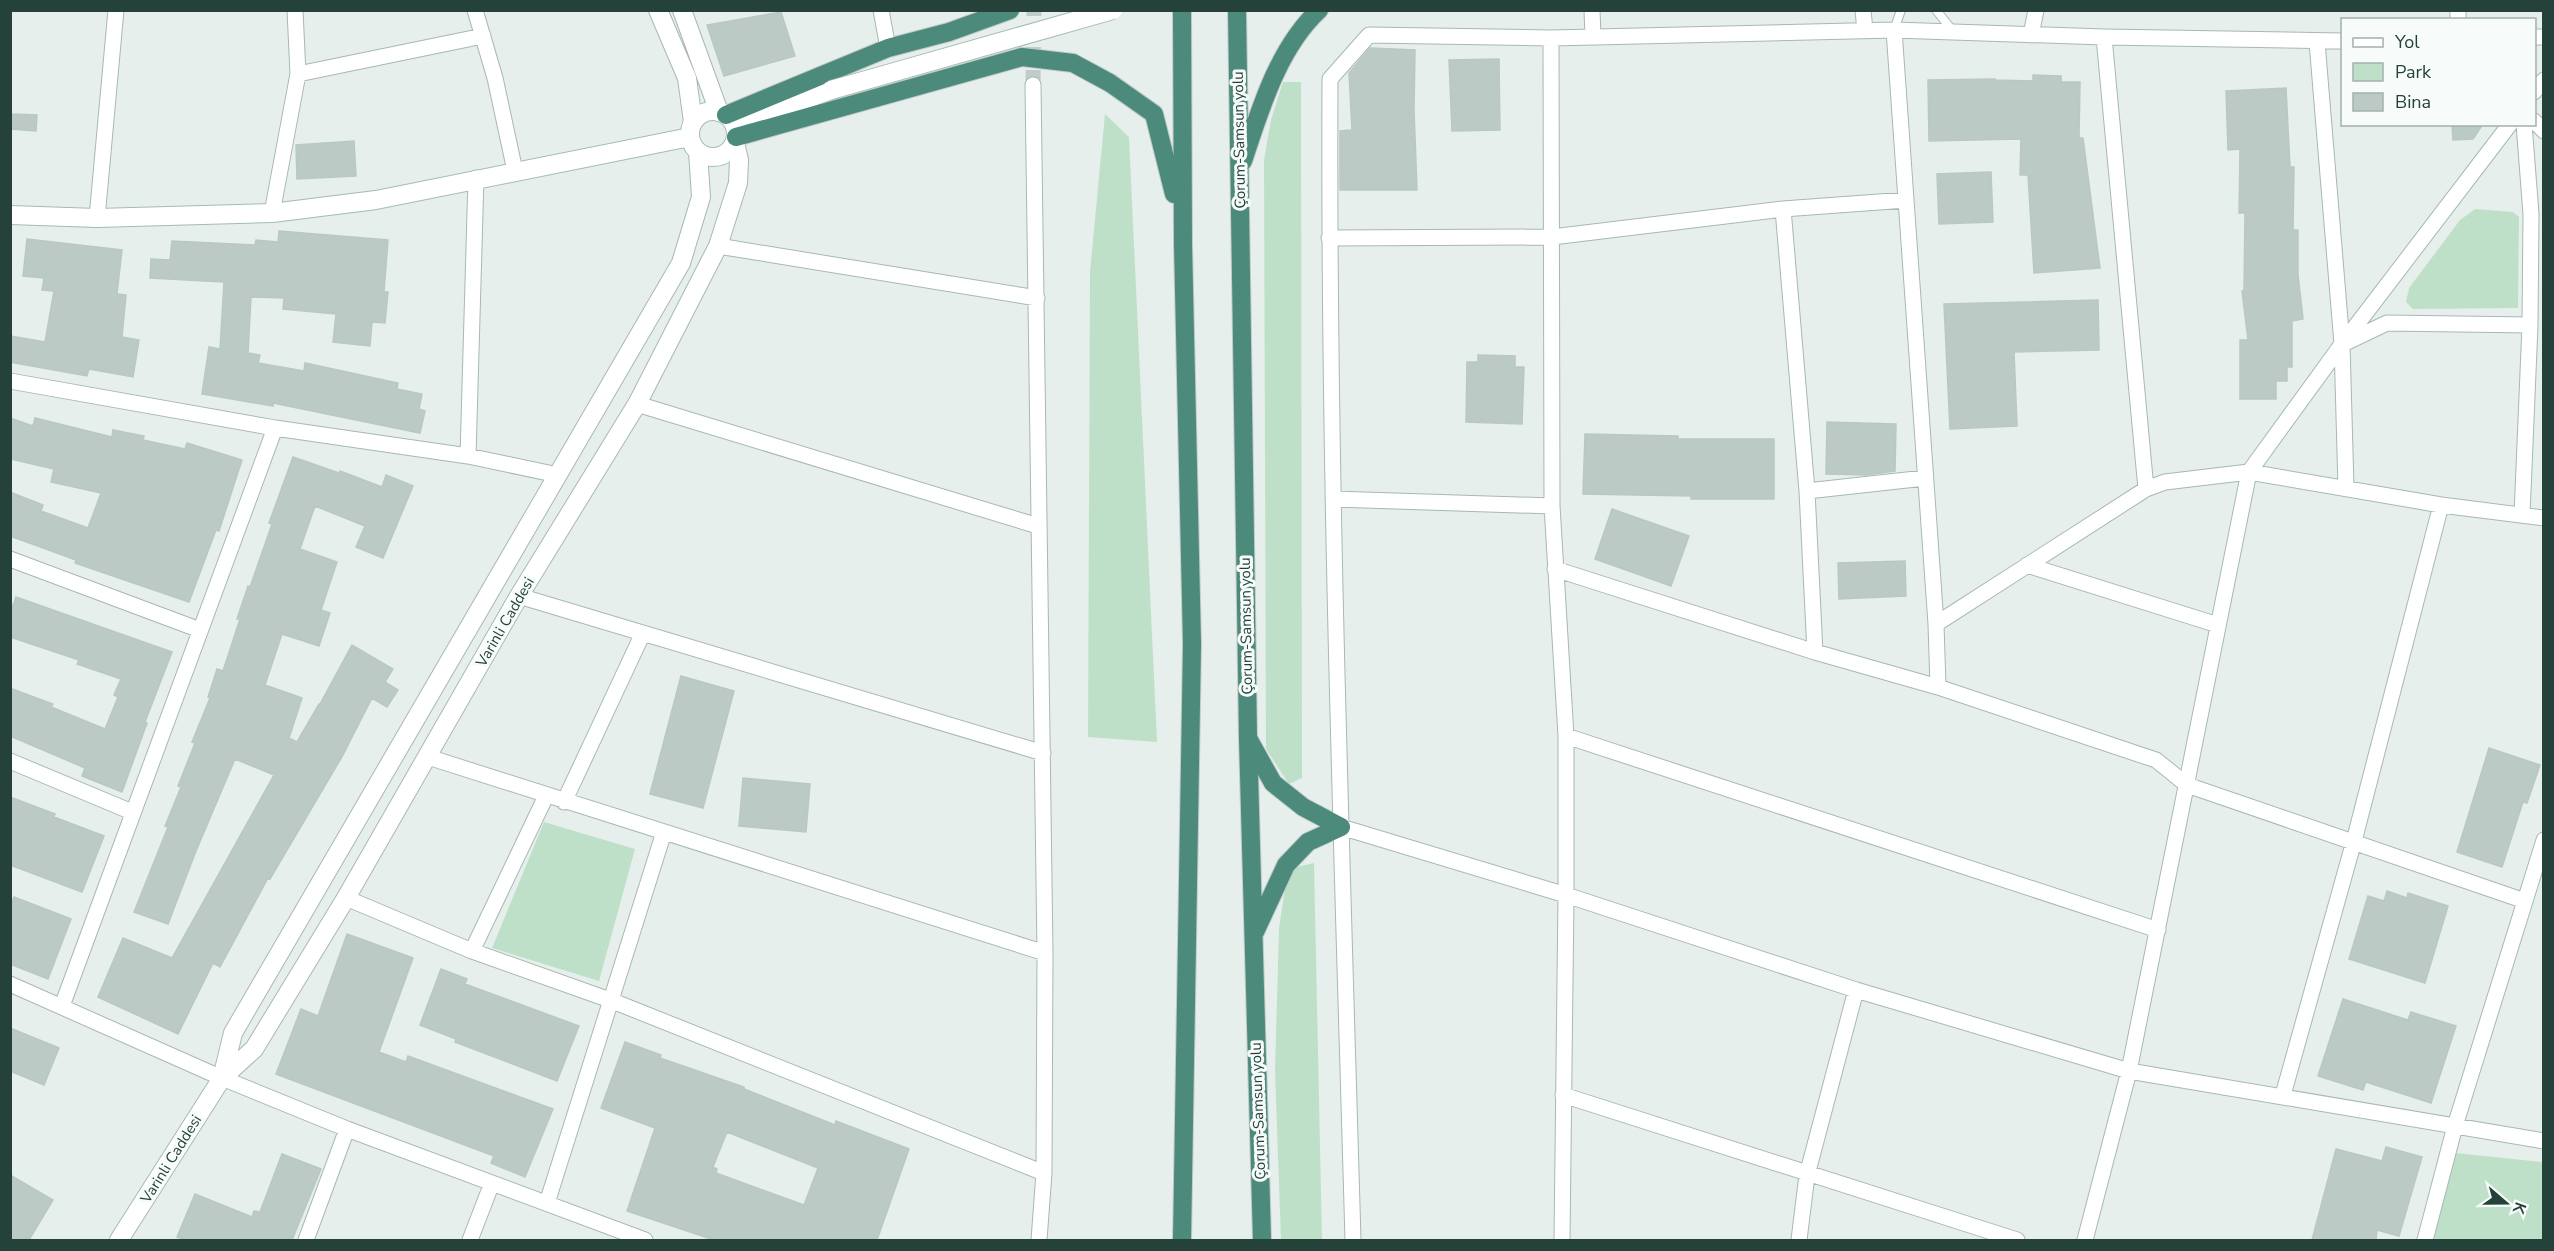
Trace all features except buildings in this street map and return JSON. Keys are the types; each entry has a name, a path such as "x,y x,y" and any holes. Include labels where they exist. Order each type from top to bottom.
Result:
{"highway":[{"path":"730,126 888,48 949,32 1011,10"},
{"path":"1182,10 1183,244 1192,644 1182,1240"},
{"name":"Çorum-Samsun yolu","path":"1237,10 1252,939 1262,1240"},
{"path":"1239,174 1266,91 1305,24 1319,10"},
{"path":"730,126 1022,57 1073,63 1110,83 1154,114 1171,175 1183,244"},
{"path":"1248,738 1273,783 1303,807 1341,827"},
{"path":"1252,939 1286,865 1308,842 1341,827"}],"street":[{"path":"97,218 116,10"},
{"path":"272,213 298,74 295,10"},
{"path":"475,10 495,78 515,171"},
{"name":"Varinli Caddesi","path":"222,1078 233,1033 681,264 701,197 687,78 658,10"},
{"name":"Varinli Caddesi","path":"119,1240 222,1078 254,1049 346,898 519,596 637,404 718,246 738,183 739,160 730,126 682,10"},
{"path":"881,10 888,48"},
{"path":"694,137 702,114 730,126 831,90 1113,10"},
{"path":"1592,10 1593,37"},
{"path":"1863,10 1865,31"},
{"path":"2031,35 2036,10"},
{"path":"1894,30 1936,624 1938,687"},
{"path":"1353,1240 1333,499 1329,238 1330,79 1369,35 1551,38 1894,30 2103,38 2341,41"},
{"path":"298,74 483,36"},
{"path":"1551,38 1552,506 1566,736 1562,1240"},
{"path":"2103,38 2146,489"},
{"path":"2317,42 2342,344 2346,488"},
{"path":"1033,85 1045,953 1044,1173 1039,1240"},
{"path":"694,137 716,158 728,153 730,126"},
{"path":"2085,1240 2128,1071 2249,472 2342,344 2508,126"},
{"path":"2522,515 2537,211 2524,126"},
{"path":"10,215 97,218 272,213 376,200 476,178 694,137"},
{"path":"468,456 476,178"},
{"path":"1329,238 1552,237 1783,209 1906,200"},
{"path":"1783,209 1807,491 1815,652"},
{"path":"718,246 1037,298"},
{"path":"2342,344 2387,323 2530,325"},
{"path":"10,381 275,428 468,456 558,475"},
{"path":"637,404 1038,526"},
{"path":"62,1005 275,428"},
{"path":"1936,624 2146,489 2165,482 2249,472 2441,505 2544,518"},
{"path":"1807,491 1925,478"},
{"path":"1333,499 1552,506"},
{"path":"2283,1095 2354,841 2441,505"},
{"path":"10,559 201,630"},
{"path":"2027,566 2218,625"},
{"path":"1555,569 1815,652 1938,687 2156,760 2187,785 2525,901"},
{"path":"519,596 1043,753"},
{"path":"564,802 644,633"},
{"path":"1566,736 2158,930"},
{"path":"428,758 1045,953"},
{"path":"10,761 132,812"},
{"path":"472,951 546,796"},
{"path":"1341,827 1566,895 1856,990 2128,1071 2283,1095 2544,1141"},
{"path":"547,1203 664,832"},
{"path":"2425,1240 2455,1126 2544,840"},
{"path":"346,898 472,951 610,1000 1044,1173"},
{"path":"10,984 62,1005 222,1078 347,1129 645,1240"},
{"path":"1799,1240 1807,1175 1856,990"},
{"path":"1563,1095 1807,1175 2017,1240"},
{"path":"306,1240 347,1129"},
{"path":"470,1240 492,1183"}],"lane":[{"path":"1894,30 1901,10"},
{"path":"1936,10 1953,32"}],"green space":[{"path":"1283,82 1301,82 1302,778 1289,784 1266,749 1264,160 1271,120"},
{"path":"1105,114 1129,137 1157,742 1088,737 1090,272"},
{"path":"2475,209 2513,212 2519,217 2518,308 2413,309 2406,302 2409,288 2460,220"},
{"path":"544,822 635,849 599,981 492,948"},
{"path":"1314,863 1322,1240 1281,1240 1275,1071 1279,928 1288,869"},
{"path":"2455,1153 2543,1162 2543,1240 2433,1240"}],"tunnel":[{"path":"1033,85 1034,10"}]}
